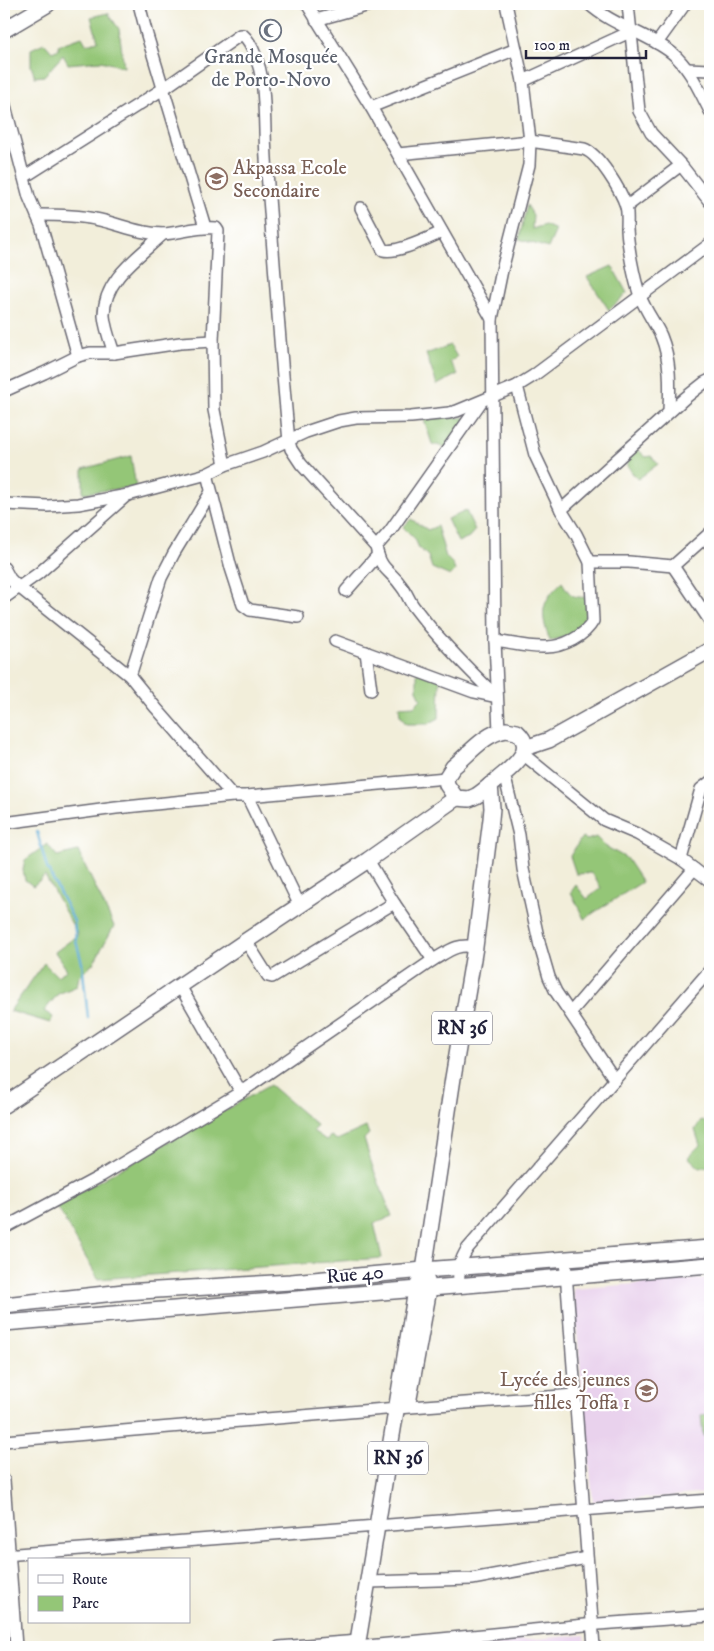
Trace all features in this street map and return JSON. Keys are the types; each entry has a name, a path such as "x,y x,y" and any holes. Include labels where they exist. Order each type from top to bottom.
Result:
{"main road":[{"path":"4,30 48,4"},
{"path":"4,1105 368,860 456,798 469,799 482,792 514,766 524,751 549,740 710,650"},
{"path":"456,798 447,785 446,778 453,767 487,738 498,731 512,730 517,732 524,741 524,751"},
{"name":"RN 36","path":"361,1645 374,1582 422,1289 453,1078 475,947 492,808 490,785"},
{"name":"Rue 40","path":"4,1304 124,1292 291,1282 710,1248"},
{"name":"Rue 40","path":"4,1323 710,1265"}],"street":[{"path":"140,4 147,35 205,227"},
{"path":"307,4 371,107 492,319"},
{"path":"316,20 373,4"},
{"path":"498,731 494,641 492,319 528,165 530,141 523,81 506,4"},
{"path":"589,4 602,15 657,43 675,56 687,69 710,111"},
{"path":"628,4 640,110 651,133 681,164 710,202"},
{"path":"657,43 685,4"},
{"path":"523,81 632,31"},
{"path":"24,177 163,89 240,35 247,38 253,50 262,79 266,166 289,441 295,456 301,464 377,551 383,568 402,587 415,608 465,666 497,697"},
{"path":"371,107 516,49"},
{"path":"687,69 710,70"},
{"path":"4,102 29,197 41,225 78,356"},
{"path":"398,154 530,141 590,151 596,155 610,176 626,207 630,253 640,296 662,338 668,359 670,383 669,411"},
{"path":"626,207 681,164"},
{"path":"361,208 383,250 388,251 416,244 442,232"},
{"path":"37,215 93,218 136,231 163,234 205,227 216,228 219,234 213,341 214,410 225,464"},
{"path":"114,353 104,314 112,287 127,266 163,234"},
{"path":"4,504 48,506 78,504 128,495 207,474 225,464 263,452 306,432 346,419 411,417 457,411 517,386 561,356 710,244"},
{"path":"4,391 44,374 78,356 90,353 114,353 180,343 213,341"},
{"path":"560,510 669,411 704,382 710,380"},
{"path":"494,641 546,647 560,645 583,633 593,621 590,562 576,534 560,510 535,455 517,386"},
{"path":"346,591 377,551 482,401"},
{"path":"207,474 231,568 243,605 250,610 298,616"},
{"path":"130,676 161,578 211,492"},
{"path":"4,598 39,573 128,495"},
{"path":"590,562 629,562 673,566 710,533"},
{"path":"673,566 710,621"},
{"path":"4,568 10,579 130,676 233,796"},
{"path":"335,641 474,692 497,697"},
{"path":"366,652 370,690"},
{"path":"524,751 604,820 637,834 681,859 710,881"},
{"path":"504,774 519,835 523,869 540,946 552,984 615,1080"},
{"path":"4,823 116,808 233,796 446,778"},
{"path":"681,859 701,789 710,782"},
{"path":"247,796 300,906"},
{"path":"368,860 394,903 433,960"},
{"path":"571,1012 694,869"},
{"path":"246,941 268,976 272,977 394,903"},
{"path":"4,1228 101,1176 241,1092 433,960 458,946 475,947"},
{"path":"458,1286 458,1268 468,1248 710,970"},
{"path":"180,986 241,1092"},
{"path":"565,1259 594,1647"},
{"path":"4,1441 575,1395"},
{"path":"4,1480 7,1555 16,1647"},
{"path":"7,1555 710,1500"},
{"path":"374,1582 472,1579 587,1558"},
{"path":"279,1647 361,1645 710,1616"}],"shaded area":[{"name":"Lycée des jeunes filles Toffa 1","path":"710,1278 710,1493 593,1502 573,1289"},
{"path":"584,1635 586,1647 435,1647"}],"green space":[{"path":"108,13 119,29 124,67 101,61 68,64 63,55 44,76 35,77 31,66 31,49 44,43 52,52 59,49 58,45 82,37 86,44 98,41 91,17"},
{"path":"527,205 533,215 532,229 545,225 556,230 548,248 519,239"},
{"path":"612,266 627,293 609,310 587,277"},
{"path":"450,345 457,357 450,362 458,374 437,385 426,354"},
{"path":"423,416 469,418 448,448 432,444"},
{"path":"637,449 646,457 651,456 658,464 638,479 630,469 626,457"},
{"path":"131,456 136,487 83,493 83,469"},
{"path":"466,511 475,530 469,537 458,542 447,519"},
{"path":"411,519 428,530 437,526 446,557 453,564 455,571 450,576 432,568 428,556 419,548 415,539 403,527"},
{"path":"562,582 573,596 591,597 593,621 568,636 550,641 545,623 544,609 549,596"},
{"path":"417,672 440,678 439,718 428,724 406,724 400,715 399,707 414,706 421,699 417,690"},
{"path":"582,837 587,840 596,837 605,846 626,858 642,882 584,919 571,892 576,885 587,899 601,888 592,873 576,874 570,856"},
{"path":"47,844 57,856 78,851 114,926 93,964 79,976 77,986 58,994 44,1011 53,1017 50,1023 10,1011 44,963 57,976 67,970 55,952 78,935 45,876 33,886 25,880 23,870 25,860"},
{"path":"270,1085 317,1125 313,1131 326,1140 331,1136 337,1140 366,1127 369,1134 364,1139 392,1216 374,1223 382,1258 98,1279 56,1205"},
{"path":"701,1120 710,1123 710,1166 700,1168 688,1157 700,1145 695,1130"},
{"path":"710,1414 710,1436 703,1436 701,1415"}],"waterway":[{"path":"37,832 47,868 74,921 76,941 82,963 88,1018"}],"place":[{"name":"Grande Mosquée de Porto-Novo","path":"271,31"},
{"name":"Akpassa Ecole Secondaire","path":"217,179"},
{"name":"Lycée des jeunes filles Toffa 1","path":"646,1391"}]}
